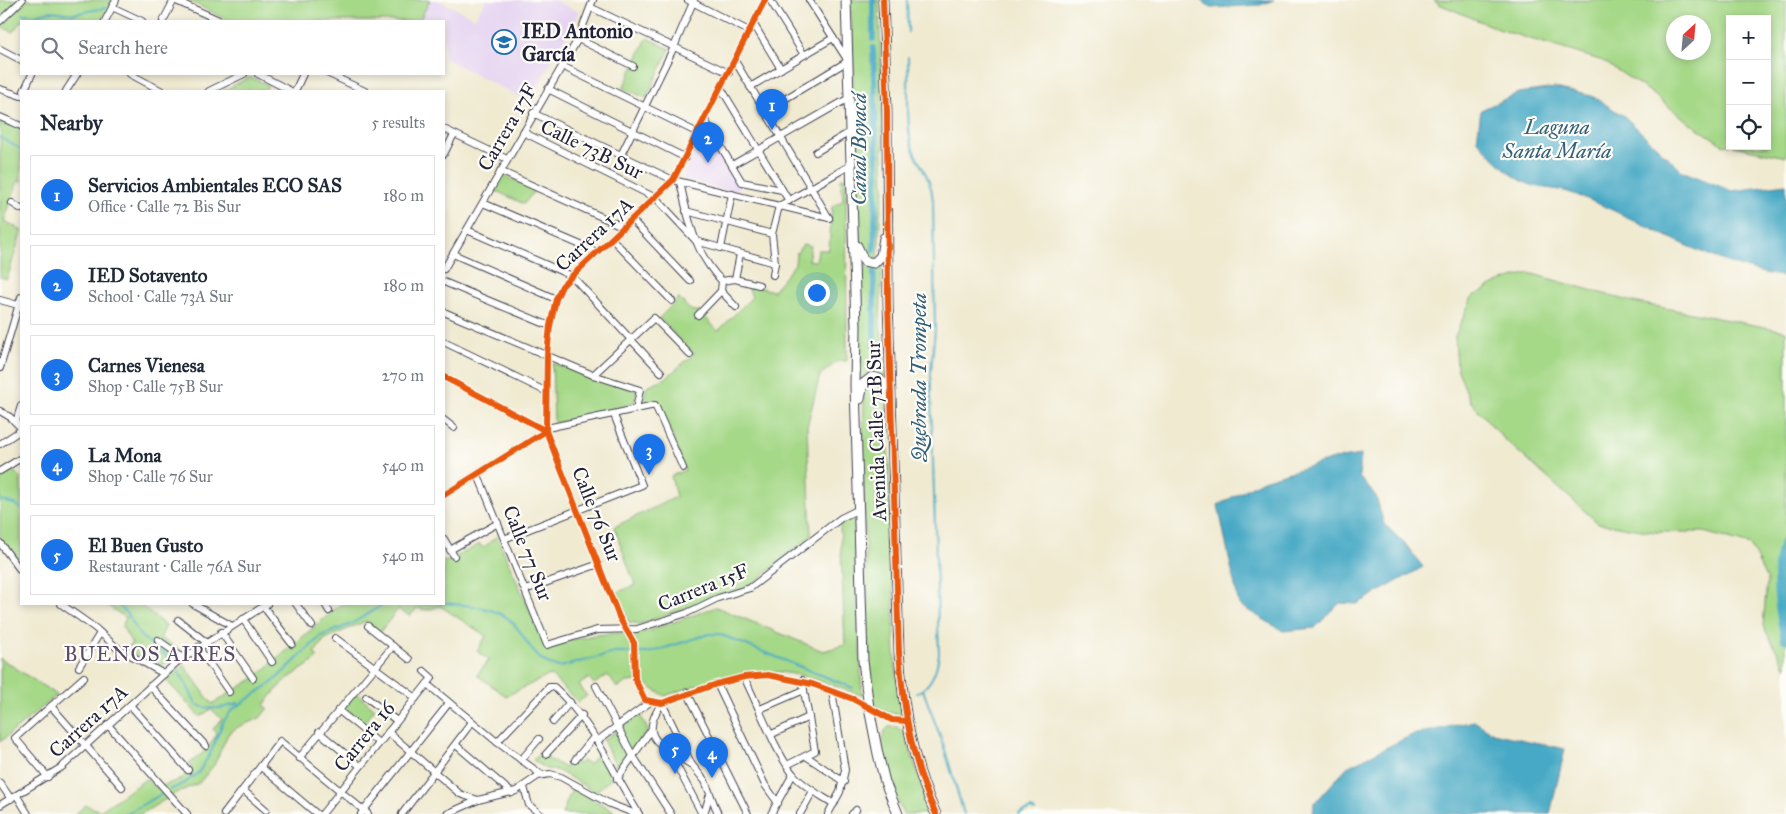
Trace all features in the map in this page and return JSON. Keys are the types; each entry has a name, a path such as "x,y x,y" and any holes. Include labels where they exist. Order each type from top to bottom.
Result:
{"highway":[{"name":"Avenida Calle 71B Sur","path":"846,0 863,661 869,708 882,770 898,814"},
{"name":"Avenida Calle 71B Sur","path":"883,0 888,302 899,652 907,721 921,777 936,814"},
{"path":"852,214 858,251 864,262 870,264 877,262 881,256 888,212"},
{"path":"858,430 862,387 867,380 876,377 886,387 893,436"}],"street":[{"path":"0,21 22,0"},
{"path":"164,20 174,0 217,20"},
{"name":"Carrera 17F","path":"445,267 578,39 594,0"},
{"name":"Carrera 17A","path":"546,430 546,355 556,299 562,286 676,181 698,132 764,0"},
{"path":"770,0 804,55"},
{"path":"765,111 848,61 809,0"},
{"path":"621,156 674,47 691,1 749,31"},
{"path":"105,20 114,2 141,20"},
{"path":"592,8 729,73"},
{"path":"753,23 781,69"},
{"path":"750,86 833,38"},
{"path":"578,39 633,66"},
{"path":"0,49 20,59"},
{"path":"534,114 676,181 829,218 735,61"},
{"path":"562,66 698,132"},
{"path":"24,90 32,75"},
{"path":"67,90 75,75"},
{"path":"132,75 145,80 160,90"},
{"path":"211,90 242,75"},
{"path":"260,75 291,90"},
{"path":"294,90 302,75"},
{"path":"331,75 354,89"},
{"path":"721,88 789,201"},
{"path":"0,89 20,97"},
{"path":"548,89 686,158"},
{"path":"732,165 849,98"},
{"path":"0,117 20,126"},
{"path":"705,120 742,182 782,190"},
{"path":"445,130 507,159"},
{"name":"Calle 73B Sur","path":"523,132 656,198 696,242"},
{"path":"816,152 850,132"},
{"path":"445,152 454,134"},
{"path":"773,275 775,263 772,234 779,206 851,165"},
{"path":"500,171 624,227"},
{"path":"676,181 696,242 708,266 722,281 721,291 698,315"},
{"path":"721,248 732,194"},
{"path":"12,203 20,208"},
{"path":"482,203 597,252"},
{"path":"686,211 772,234"},
{"path":"632,220 690,281"},
{"path":"467,230 572,276 632,339 660,372"},
{"path":"612,239 672,301"},
{"path":"696,242 775,263"},
{"path":"453,254 556,299"},
{"path":"735,280 740,254"},
{"path":"722,281 735,280 759,285"},
{"path":"445,282 550,326"},
{"path":"721,291 736,307"},
{"path":"0,300 18,305"},
{"path":"0,368 18,321 20,300"},
{"path":"445,312 593,375 641,390 636,410"},
{"path":"593,375 654,318 690,355"},
{"path":"445,342 547,392"},
{"path":"445,378 546,430"},
{"path":"445,494 546,430 655,405 683,468"},
{"path":"0,411 20,427 0,444"},
{"path":"504,539 642,484 614,415"},
{"path":"445,421 454,428"},
{"name":"Calle 76 Sur","path":"546,430 626,630 634,643 635,679 640,693 650,702"},
{"path":"0,471 20,459"},
{"name":"Calle 77 Sur","path":"478,475 547,645"},
{"name":"Carrera 15F","path":"547,645 597,630 637,629 687,614 718,598 750,588 841,518 859,510"},
{"path":"445,541 452,553 498,523"},
{"path":"0,543 20,570"},
{"path":"525,590 599,564"},
{"path":"62,605 116,647 164,674"},
{"path":"195,605 232,626"},
{"path":"265,605 292,644"},
{"name":"Carrera 17A","path":"0,805 48,777 86,746 176,663 265,605"},
{"path":"297,605 312,626"},
{"path":"326,605 329,611"},
{"path":"243,619 272,662"},
{"path":"178,620 206,642"},
{"path":"368,626 409,659"},
{"path":"221,632 253,678"},
{"path":"79,667 100,633"},
{"path":"335,638 416,698"},
{"path":"158,640 183,658"},
{"path":"300,758 319,732 393,646"},
{"path":"198,647 229,692"},
{"name":"Carrera 16","path":"322,814 432,678 424,671"},
{"path":"617,779 651,730 654,713 662,703 687,692 744,677 768,675 802,680 832,691 892,720 907,721"},
{"path":"48,777 15,738 84,677"},
{"path":"744,677 787,765 794,774 813,790 834,804"},
{"path":"787,765 815,752 802,680"},
{"path":"427,684 497,742 542,775 561,777 617,811 638,814"},
{"path":"717,684 765,785 778,803"},
{"path":"150,686 206,746"},
{"path":"596,686 633,756 671,814"},
{"path":"497,742 549,687 554,687 582,715 638,814"},
{"path":"760,709 804,690"},
{"path":"828,814 844,782 845,765 832,691"},
{"path":"687,692 748,814"},
{"path":"366,697 397,721"},
{"path":"553,722 570,702"},
{"path":"575,760 596,739 618,727 650,702 662,703"},
{"path":"224,814 280,741 364,813 449,703"},
{"path":"662,703 692,766 705,781 718,814"},
{"path":"130,705 188,770"},
{"path":"51,706 122,787"},
{"path":"338,710 379,743"},
{"path":"546,754 582,715"},
{"path":"772,734 809,717"},
{"path":"402,814 436,772 472,722"},
{"path":"108,725 187,814"},
{"path":"651,730 658,744 692,766"},
{"path":"319,732 360,766"},
{"path":"388,732 460,794 478,800"},
{"path":"521,760 539,739"},
{"path":"456,745 512,792"},
{"path":"671,754 703,814"},
{"path":"806,756 844,782"},
{"path":"261,767 317,814"},
{"path":"771,814 794,774"},
{"path":"446,814 478,800 512,792 524,787 542,775"},
{"path":"0,783 28,814"},
{"path":"524,787 529,805 540,814"},
{"path":"243,790 266,810"},
{"path":"800,814 813,790"},
{"path":"703,814 709,795"}],"shaded area":[{"name":"IED Antonio García","path":"430,0 438,0 475,18 486,0 554,0 579,12 529,102 445,59 445,20 420,20"},
{"path":"701,140 710,153 718,147 739,182 737,193 685,180 684,173"}],"green space":[{"path":"0,0 113,0 102,20 20,20 13,32 0,26"},
{"path":"188,0 430,0 420,20 227,20"},
{"path":"851,0 879,0 884,190 880,214 879,251 877,257 870,261 861,253 857,208"},
{"path":"1433,0 1786,0 1786,157 1752,150 1771,150 1771,15 1726,15 1726,145 1691,124 1649,91 1603,61 1501,30"},
{"path":"647,38 670,49 646,98 623,88"},
{"path":"250,77 268,85 266,90 225,90"},
{"path":"0,119 20,129 20,182 18,181 4,221 20,229 20,236 7,279 0,277"},
{"path":"502,174 535,190 524,204 494,190"},
{"path":"841,178 846,178 847,361 838,361 820,375 807,426 811,536 755,582 741,589 640,624 629,622 616,593 635,585 614,527 676,497 671,476 685,470 660,403 642,406 647,386 666,378 694,354 659,318 679,298 690,310 700,312 718,331 752,297 747,284 773,291 795,264 796,254 803,244 811,246 808,260 816,261 818,250 829,250 832,207 843,200"},
{"path":"882,263 880,323 887,377 870,372 859,380 858,264 872,268"},
{"path":"1529,273 1633,302 1786,331 1786,668 1763,626 1767,580 1750,545 1704,532 1654,532 1598,523 1504,439 1470,401 1457,368 1455,336 1472,297 1499,282"},
{"path":"552,363 637,391 632,409 554,423"},
{"path":"873,381 877,381 885,393 890,486 895,659 902,712 899,714 886,712 872,703 870,682 863,469 864,392"},
{"path":"10,467 20,478 20,565 0,539 0,474"},
{"path":"854,517 862,695 807,677 789,673 770,672 734,676 665,696 651,688 643,680 627,682 617,688 608,675 594,684 589,678 579,685 587,696 578,702 550,675 506,696 477,675 489,660 477,651 486,636 440,606 428,610 417,608 410,616 398,609 380,632 366,621 325,639 314,653 318,657 283,682 264,705 268,708 260,718 238,727 228,734 214,765 199,783 176,793 141,814 75,814 86,805 100,811 146,779 157,788 181,779 193,769 189,764 206,750 217,734 213,729 222,719 211,709 200,717 166,680 184,665 212,704 256,677 340,605 445,605 445,561 480,544 483,548 497,536 545,646 594,635 649,631 716,607 823,651 845,645 840,524"},
{"path":"106,605 140,605 166,626 160,638 182,651 167,663 155,666 125,648 132,644 122,626 126,618"},
{"path":"0,658 57,695 0,742"},
{"path":"356,693 375,709 363,724 344,708"},
{"path":"640,715 648,730 618,770 603,740"},
{"path":"889,727 897,727 905,734 931,814 903,814 890,782 883,755 882,743 884,733"},
{"path":"600,752 613,777 595,792 559,771 546,769 533,760 540,754 565,768 572,760 578,765 582,761 589,764"},
{"path":"572,789 613,810 612,814 562,814"}],"water":[{"path":"1201,0 1274,0 1260,5 1211,8"},
{"name":"Laguna Santa María","path":"1555,88 1592,96 1624,116 1682,171 1732,191 1786,184 1786,277 1758,272 1704,253 1600,205 1568,192 1528,184 1509,172 1477,140 1481,110 1518,93"},
{"path":"1361,455 1359,477 1376,496 1384,524 1406,545 1423,567 1357,604 1340,603 1315,628 1283,631 1239,605 1218,505 1263,480 1334,459"},
{"path":"1474,721 1493,733 1565,749 1550,814 1313,814 1314,804 1347,767 1412,735"}],"waterway":[{"name":"Canal Boyacá","path":"873,0 873,39"},
{"path":"907,0 908,32"},
{"path":"23,14 35,15 51,11 73,14 105,8"},
{"name":"Canal Boyacá","path":"873,48 877,169 874,250"},
{"name":"Quebrada Trompeta","path":"908,57 909,135 914,151 930,183 933,200 935,330 931,371 931,397 939,654 937,666 932,677 926,687 916,693"},
{"path":"0,137 20,148"},
{"name":"Canal Boyacá","path":"874,272 874,345"},
{"path":"0,500 17,505 20,509"},
{"path":"1786,541 1782,553 1779,577 1780,602 1786,638"},
{"name":"Quebrada Trompeta","path":"445,603 479,607 504,616 517,628 537,656 551,665 560,667 614,653 632,653"},
{"path":"119,605 128,615 141,637 166,655 185,682 196,704 206,708 217,708 238,703"},
{"name":"Quebrada Trompeta","path":"170,790 198,773 210,754 223,722 232,710 273,682 321,636 351,624 382,605"},
{"name":"Quebrada Trompeta","path":"640,653 649,653 709,634 719,634 853,688"},
{"path":"923,690 944,747 964,814"},
{"name":"Quebrada Trompeta","path":"126,814 165,792"},
{"path":"1019,814 1031,809 1035,811"}],"cycle path":[{"path":"445,494 546,431 547,355 550,326 556,299 562,286 673,180 765,0"},
{"path":"883,0 887,112 888,302 899,652 903,694 910,735 921,775 936,814"},
{"path":"445,378 546,431 619,617 634,643 635,679 645,700 662,703 717,684 744,677 768,675 812,684 853,699 892,720 907,721"}],"place":[{"name":"IED Antonio García","path":"504,42"},
{"name":"Servicios Ambientales ECO SAS","path":"772,130"},
{"name":"IED Sotavento","path":"708,163"},
{"name":"Carnes Vienesa","path":"649,475"},
{"name":"El Buen Gusto","path":"675,774"},
{"name":"La Mona","path":"712,778"}],"district":[{"name":"BUENOS AIRES","path":"150,654"}]}
